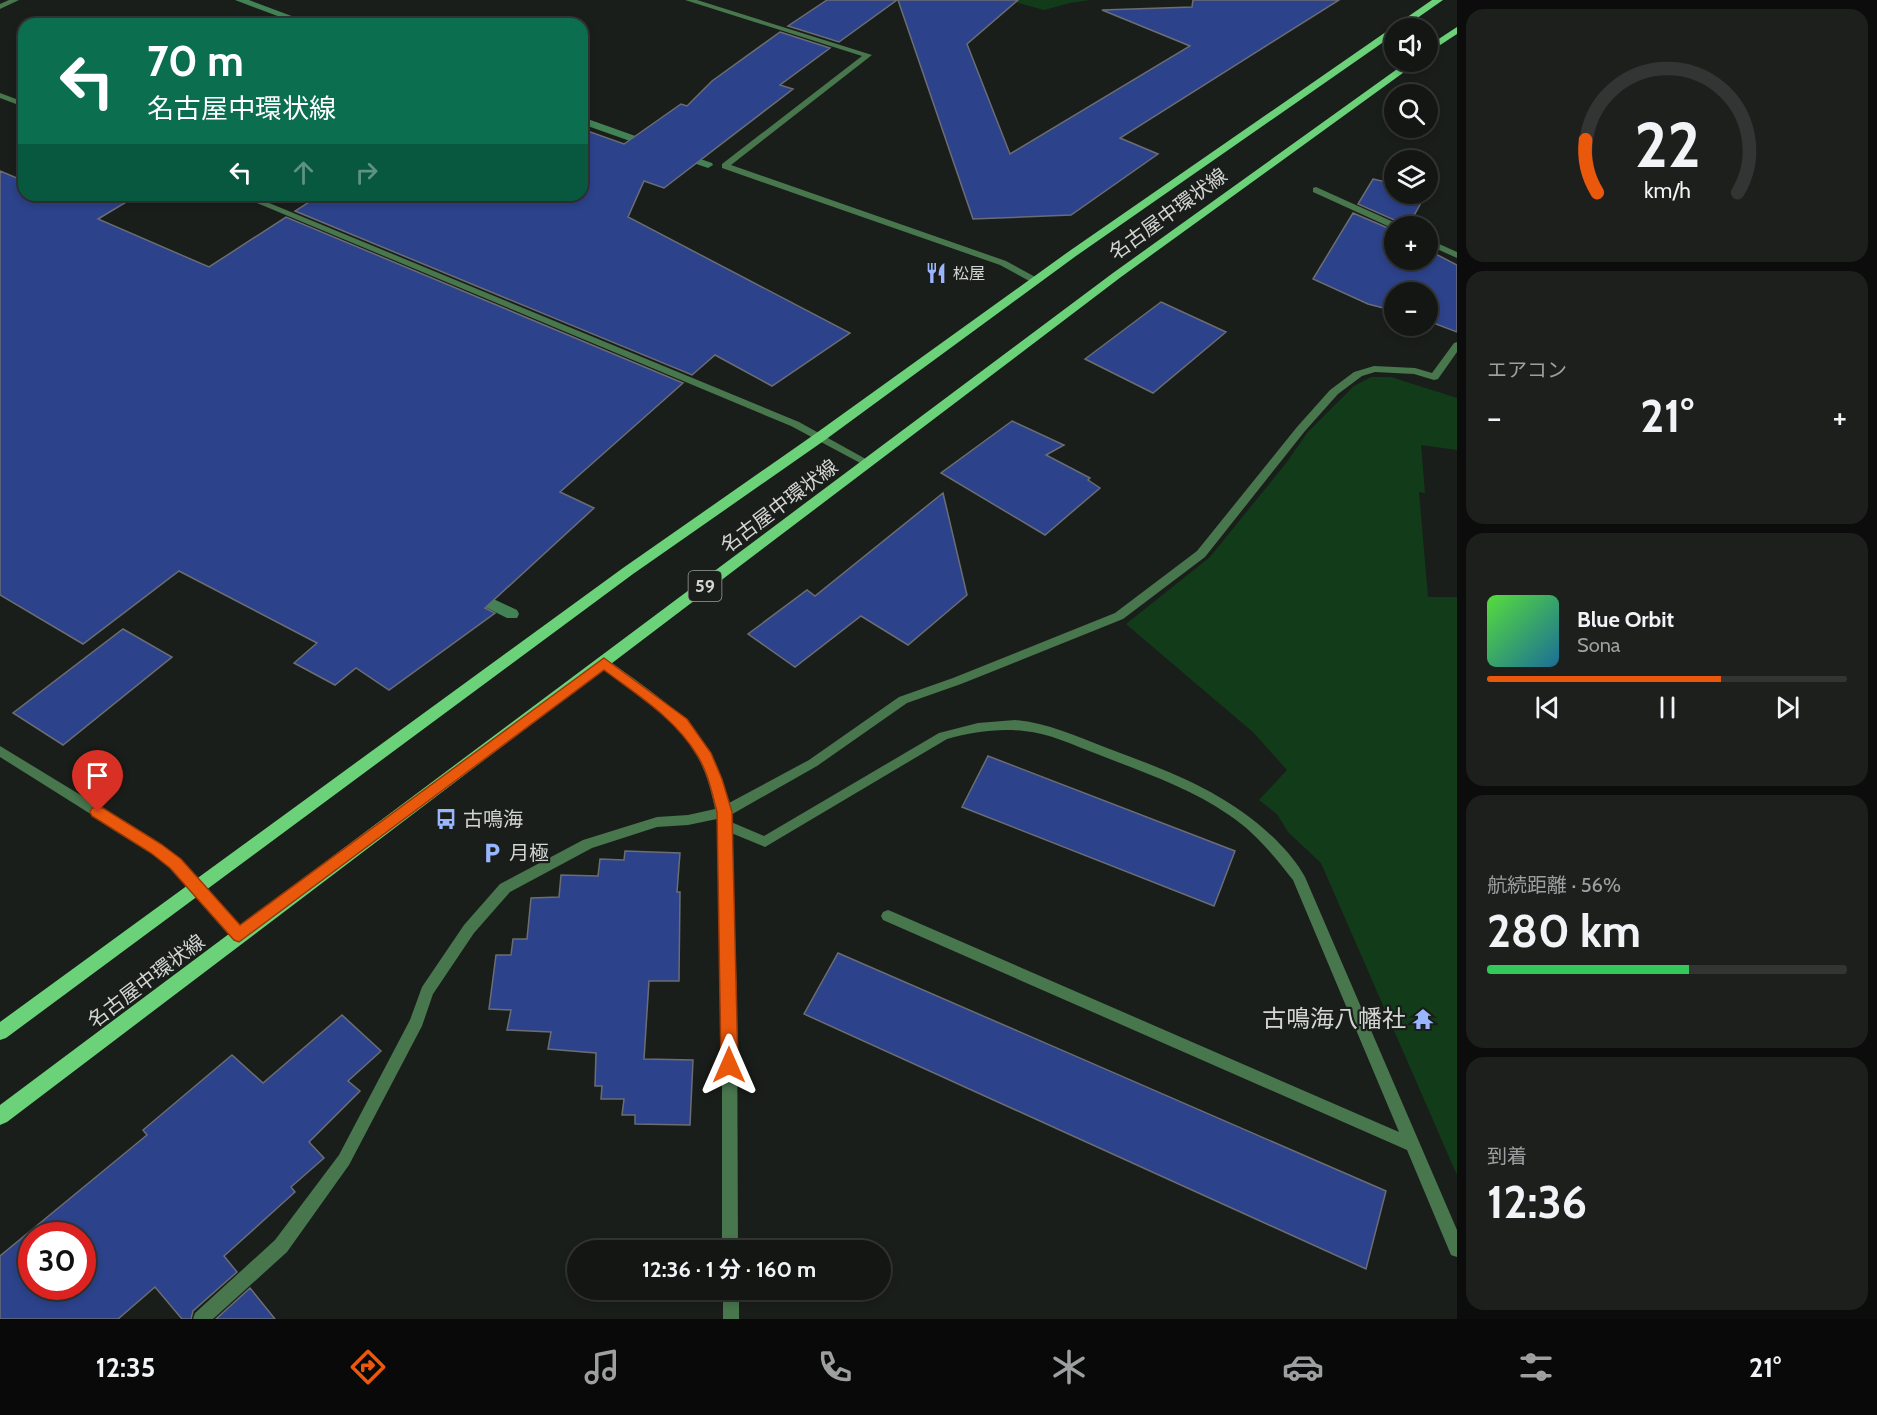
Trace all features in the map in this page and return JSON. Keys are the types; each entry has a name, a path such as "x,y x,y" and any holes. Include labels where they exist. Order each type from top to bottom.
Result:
{"main road":[{"name":"名古屋中環状線","path":"1412,18 1438,0"},
{"path":"1438,43 1457,30"},
{"name":"名古屋中環状線","path":"0,1032 628,571 820,438 1036,281 1384,37"},
{"name":"名古屋中環状線","path":"0,1116 1117,275 1399,72"}],"street":[{"path":"0,7 15,0"},
{"path":"689,0 868,55 724,166 1003,263 1036,281"},
{"path":"0,95 18,102"},
{"path":"1316,190 1384,221"},
{"path":"256,201 773,415 868,463"},
{"path":"1438,246 1457,255"},
{"path":"201,1319 281,1246 344,1160 417,1021 427,991 469,929 505,888 588,844 657,822 724,818 813,763 903,700 957,681 1119,616 1201,554 1301,429 1334,393 1358,374 1374,369 1415,371 1434,377 1457,345"},
{"path":"604,663 682,723 704,753 715,779 724,818 729,949 730,1240"},
{"path":"724,818 765,842 943,736 974,727 1017,725 1062,736 1184,782 1227,806 1262,832 1283,855 1298,877 1457,1250"},
{"path":"0,751 156,848 176,864 239,935"},
{"path":"888,916 1414,1146"},
{"path":"730,1300 731,1319"}],"green space":[{"path":"1008,0 1090,0 1044,10"},
{"path":"1371,377 1391,377 1457,398 1457,450 1421,445 1425,493 1419,492 1428,597 1457,597 1457,1175 1321,863 1288,832 1277,814 1259,800 1287,770 1254,733 1126,624 1210,557 1287,462 1307,433 1354,386"}],"building":[{"path":"827,0 897,0 839,42 788,26"},
{"path":"898,0 1018,0 967,44 1010,154 1190,46 1102,10 1192,7 1193,0 1339,0 1120,138 1158,154 1071,215 973,219"},
{"path":"780,32 830,48 780,85 793,89 664,188 644,181 628,217 850,333 772,386 715,355 692,375 295,211 311,201 588,201 588,131 624,144 681,104 687,106 712,81"},
{"path":"0,171 18,178 18,201 128,201 98,219 209,267 286,217 683,383 560,492 594,508 485,608 495,613 389,690 356,668 335,685 294,663 317,643 179,571 83,644 0,595"},
{"path":"1373,179 1384,182 1384,204 1420,204 1414,216 1385,216 1358,204"},
{"path":"1353,213 1384,226 1384,270 1438,270 1438,255 1457,265 1457,332 1438,325 1438,282 1384,282 1384,308 1368,304 1313,279"},
{"path":"1161,302 1226,332 1153,393 1085,359"},
{"path":"1012,421 1064,445 1046,455 1090,478 1088,480 1100,488 1045,535 941,473"},
{"path":"943,493 967,595 908,645 861,616 795,667 748,634 807,590 815,596"},
{"path":"123,629 172,657 63,745 13,713"},
{"path":"988,756 1235,851 1214,906 962,807"},
{"path":"625,851 680,853 677,892 680,892 679,981 649,981 644,1059 693,1060 690,1125 635,1124 635,1115 622,1115 624,1099 601,1099 602,1086 595,1086 596,1053 548,1049 551,1032 507,1030 511,1010 489,1009 496,955 511,955 513,939 527,939 531,898 559,897 561,875 598,876 600,859 624,860"},
{"path":"838,953 1386,1191 1366,1269 804,1014"},
{"path":"342,1015 381,1051 348,1081 360,1091 309,1142 324,1158 291,1187 295,1192 224,1256 237,1272 193,1311 191,1319 182,1319 155,1287 118,1319 0,1319 0,1256 18,1241 18,1300 96,1300 96,1222 41,1222 147,1135 143,1130 232,1055 263,1083"},
{"path":"250,1288 275,1319 216,1319"}],"waterway":[{"path":"240,0 291,18"},
{"path":"588,122 651,145"},
{"path":"680,155 708,165"},
{"path":"472,594 512,614"}],"place":[{"name":"松屋","path":"936,273"},
{"name":"古鳴海","path":"446,819"},
{"name":"月極","path":"492,853"},
{"name":"古鳴海八幡社","path":"1423,1019"}],"route":[{"path":"98,812 156,848 176,864 239,935 604,663 682,723 704,753 715,779 725,812 729,949 729,1065"}]}
